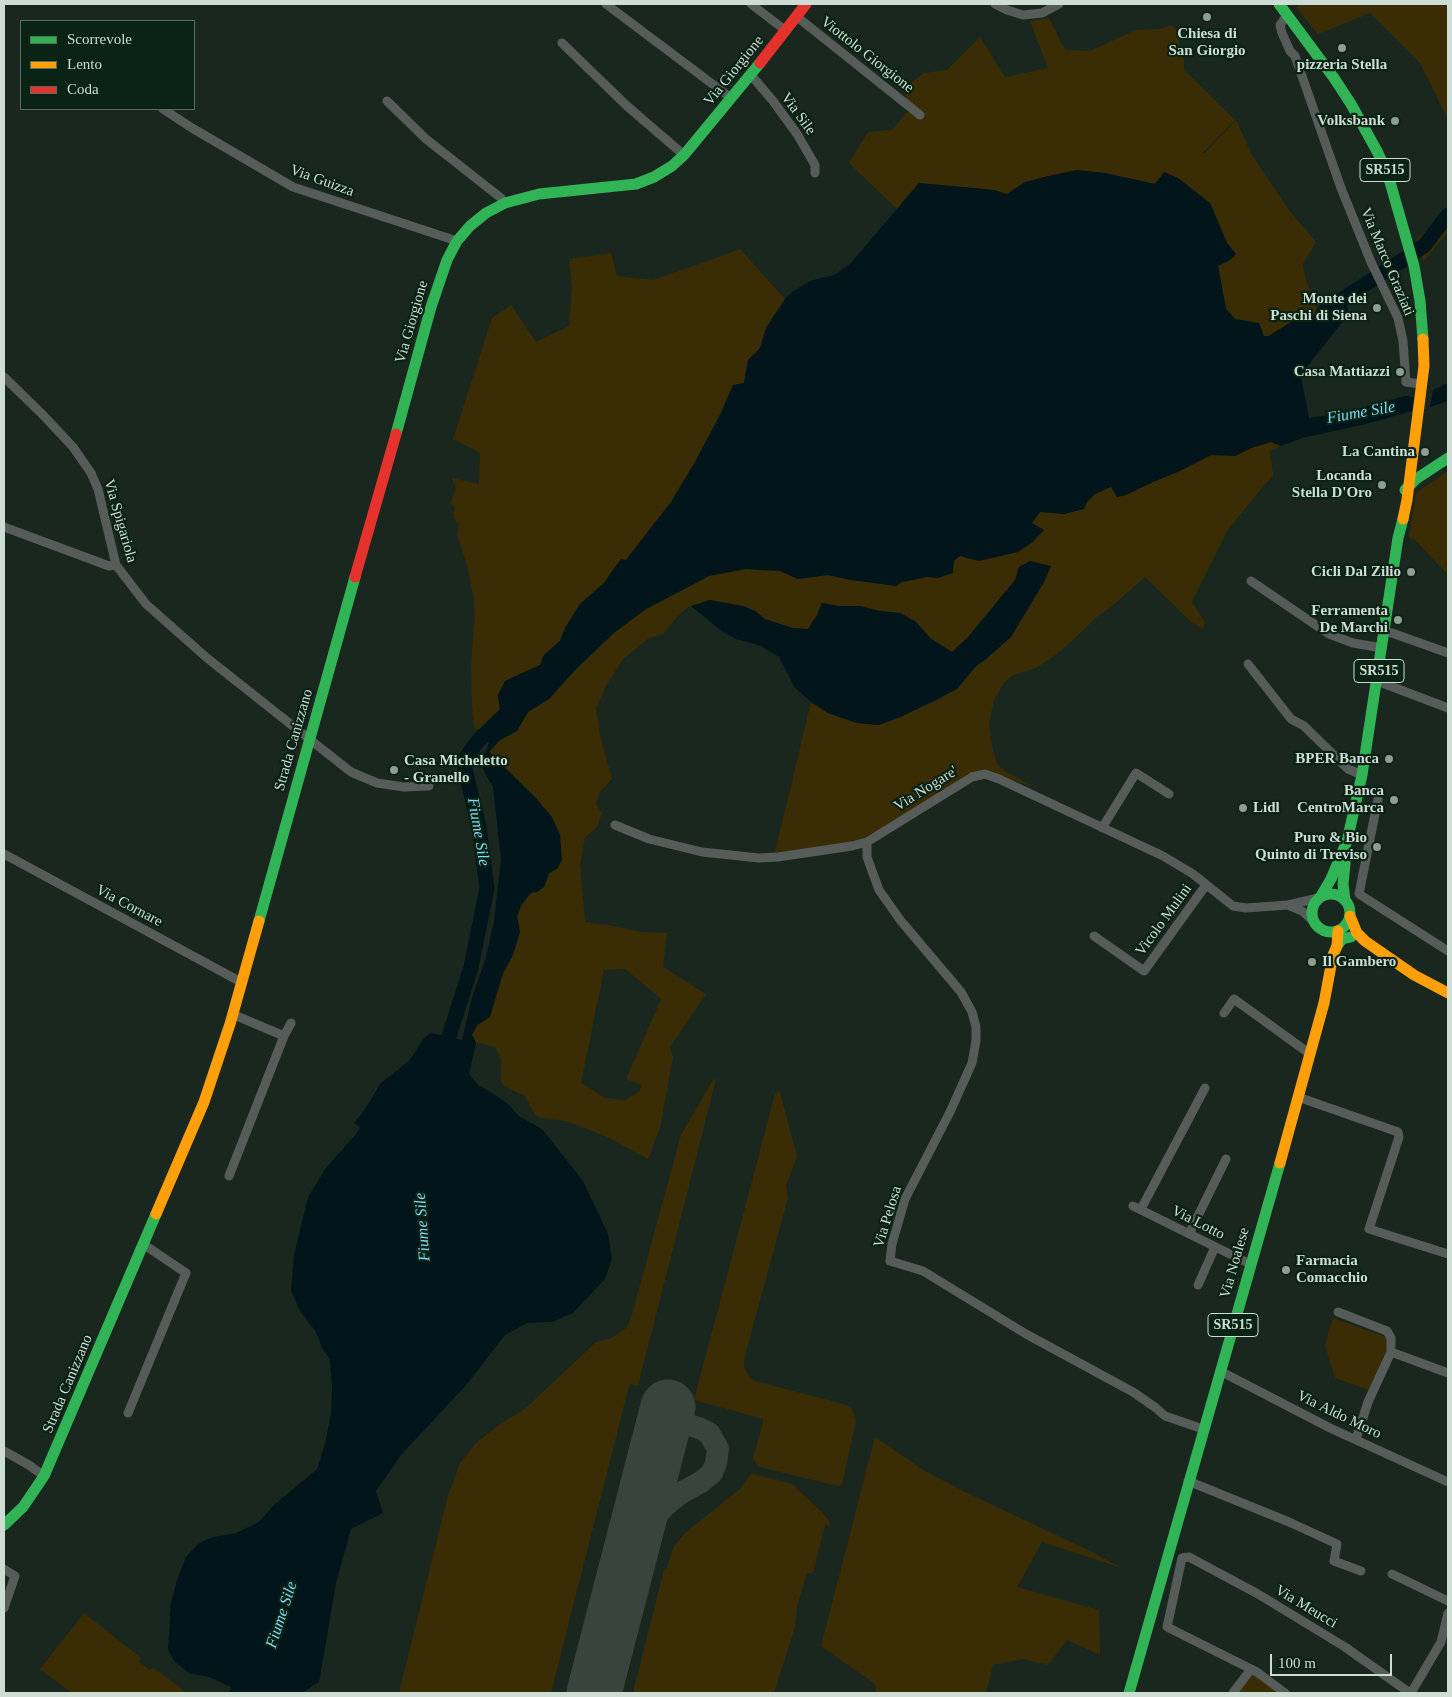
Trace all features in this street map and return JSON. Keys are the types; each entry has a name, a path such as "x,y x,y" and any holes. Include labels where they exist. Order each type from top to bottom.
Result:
{"main road":[{"name":"Via Giorgione","path":"384,474 430,307 447,260 457,241 470,226 486,213 505,203 539,194 636,184 654,177 684,155 806,4"},
{"name":"SR515","path":"1279,4 1346,97 1378,153 1396,199 1409,242 1420,301 1424,345 1424,366 1418,415 1385,632 1362,775 1347,841 1343,884 1346,900"},
{"path":"1406,489 1448,458"},
{"name":"Strada Canizzano","path":"4,1525 23,1507 44,1476 204,1102 232,1014 384,474"},
{"path":"1347,841 1331,879 1313,906 1312,916 1335,951 1342,939 1351,937"},
{"path":"1320,897 1334,893 1346,900 1357,933 1365,941 1414,975 1448,993"},
{"path":"1317,925 1328,932 1338,930 1346,924 1350,916"},
{"path":"1338,930 1351,937 1365,941"},
{"name":"Via Noalese","path":"1128,1693 1311,1052 1324,1003 1338,930"}],"street":[{"path":"606,4 731,98"},
{"path":"751,4 785,30"},
{"path":"996,4 1007,10 1024,15 1042,13 1058,4"},
{"name":"Via Marco Graziati","path":"1287,15 1280,26 1282,33 1290,51 1295,56 1341,188 1374,268 1398,318 1403,341 1406,382 1421,384"},
{"name":"Viottolo Giorgione","path":"796,16 920,115"},
{"path":"562,43 626,106 684,155"},
{"path":"1295,56 1310,46"},
{"name":"Via Sile","path":"750,75 773,101 801,140 815,165 815,173"},
{"path":"387,101 426,139 505,203"},
{"name":"Via Guizza","path":"165,110 293,188 457,241"},
{"name":"Via Spigariola","path":"4,377 73,447 91,473 98,489 116,565 141,598 155,612 207,658 352,772 377,783 404,787 429,786"},
{"path":"4,528 108,566 116,565"},
{"path":"1251,581 1329,634 1353,643 1382,648"},
{"path":"1385,632 1448,654"},
{"path":"1248,664 1291,719 1304,726 1348,769 1362,775"},
{"path":"1377,681 1448,708"},
{"path":"1102,828 1136,773 1169,794"},
{"name":"Via Nogare'","path":"615,825 649,839 702,852 759,858 852,846 867,842 972,777 985,774 1163,856 1206,884 1227,902 1239,908 1288,905 1320,897"},
{"path":"1378,798 1359,894 1448,951"},
{"name":"Via Pelosa","path":"867,842 867,856 879,890 901,921 948,974 961,992 972,1012 976,1027 976,1041 972,1063 950,1112 905,1199 890,1260 923,1272 1026,1334 1133,1392 1165,1416 1203,1429"},
{"name":"Via Cornare","path":"4,854 241,982"},
{"name":"Vicolo Mulini","path":"1094,936 1144,971 1206,884"},
{"path":"1288,905 1302,911 1317,925"},
{"path":"1224,1013 1234,1000 1306,1051 1311,1052"},
{"path":"232,1014 284,1036"},
{"path":"229,1176 284,1036 291,1023"},
{"name":"Via Lotto","path":"1204,1088 1137,1208 1250,1264"},
{"path":"1298,1098 1398,1132 1399,1137 1369,1229 1448,1254"},
{"path":"1189,1234 1226,1159"},
{"path":"128,1413 186,1273 143,1244"},
{"path":"1198,1285 1215,1246"},
{"path":"1338,1312 1387,1331 1391,1338 1391,1352 1368,1402 1356,1439"},
{"path":"1391,1352 1448,1373"},
{"name":"Via Aldo Moro","path":"1220,1371 1330,1428 1448,1482"},
{"path":"4,1451 29,1464 44,1476"},
{"path":"1188,1481 1289,1522 1337,1544 1334,1561 1361,1571"},
{"name":"Via Meucci","path":"1168,1552 1182,1558 1189,1558 1258,1594 1345,1647 1410,1693"},
{"path":"1182,1558 1167,1627 1251,1669 1285,1693"},
{"path":"4,1569 14,1576 4,1608"},
{"path":"1392,1574 1448,1601"},
{"path":"1410,1693 1445,1644 1448,1614"},
{"path":"1233,1693 1251,1669"}],"shaded area":[{"path":"1300,4 1448,4 1448,120 1420,63 1370,13 1318,34 1296,7"},
{"path":"1049,18 1065,50 1090,51 1136,30 1159,29 1172,25 1179,33 1179,50 1184,59 1184,70 1235,120 1203,153 1236,120 1252,155 1289,210 1316,242 1303,264 1306,280 1317,309 1314,316 1291,322 1269,336 1263,336 1258,323 1235,319 1226,309 1218,266 1230,260 1236,254 1227,243 1210,203 1155,184 1105,173 1025,182 1007,194 994,190 919,183 897,209 849,163 868,132 892,130 910,109 903,89 924,73 947,70 980,37 1005,77 1048,68 1030,21"},
{"path":"1448,206 1448,236 1446,234 1423,262 1417,239 1433,225"},
{"path":"740,249 785,299 766,328 760,348 748,360 744,383 733,385 721,413 671,502 625,561 621,559 604,583 580,604 565,628 560,641 544,655 540,665 505,681 498,695 501,719 493,724 487,724 480,731 474,727 472,706 471,663 475,614 474,601 467,565 457,534 459,524 453,517 455,506 450,504 456,489 452,478 479,484 480,453 453,439 492,318 511,305 536,342 569,326 572,286 569,259 611,253 617,276 653,280"},
{"path":"1271,442 1281,446 1270,451 1273,475 1229,528 1192,602 1205,622 1203,629 1190,621 1145,577 1098,616 1062,650 1038,667 1011,676 1004,683 994,700 989,723 992,747 997,764 1006,772 1033,786 987,774 874,839 774,856 811,702 828,713 857,723 879,725 938,700 957,689 976,666 1011,637 1044,582 1051,566 1019,567 1015,580 969,636 952,653 930,638 916,622 900,613 860,606 838,606 822,603 808,629 792,628 765,619 755,611 710,600 688,607 663,634 649,638 623,659 606,686 596,709 600,735 612,779 600,792 596,804 602,813 597,827 585,838 580,864 585,922 642,932 667,933 663,967 706,994 670,1047 673,1057 660,1128 648,1159 609,1138 583,1127 535,1115 525,1096 504,1086 501,1081 501,1059 496,1048 476,1043 472,1035 497,993 503,973 513,955 520,932 517,916 522,904 531,893 544,887 549,873 557,869 496,761 489,752 500,740 517,731 528,712 549,699 577,668 615,632 646,609 709,576 746,569 780,571 798,579 828,575 851,580 902,582 927,577 938,578 960,555 969,559 1044,531 1032,523 1040,512 1064,514 1086,502 1095,494 1112,486 1126,495 1211,455 1235,456 1251,448","holes":["625,969 661,999 626,1079 642,1085 639,1092 625,1100 605,1098 581,1083 604,970"]},
{"path":"1448,471 1448,575 1415,540 1409,538 1416,493"},
{"path":"716,1079 638,1386 630,1384 629,1386 551,1693 399,1693 447,1499 460,1463 475,1444 496,1427 527,1407 596,1342 612,1338 626,1328 631,1318 681,1135 713,1080"},
{"path":"778,1091 797,1156 786,1186 788,1198 745,1355 744,1367 750,1378 755,1381 847,1405 851,1408 856,1420 842,1484 838,1486 760,1467 753,1458 764,1419 694,1400 775,1094"},
{"path":"1333,1318 1391,1339 1369,1390 1335,1378 1325,1345"},
{"path":"875,1437 925,1471 1122,1568 1042,1542 1017,1587 1099,1610 1100,1655 1067,1640 1048,1665 1023,1659 993,1665 986,1693 876,1693 875,1684 821,1646"},
{"path":"753,1474 793,1485 822,1512 829,1521 830,1526 825,1525 813,1573 807,1573 797,1606 795,1627 774,1693 633,1693 664,1570 667,1567 674,1546 685,1533 741,1488 750,1475"},
{"path":"84,1613 141,1658 139,1662 150,1670 153,1667 185,1692 72,1693 40,1669"},
{"path":"1252,1672 1281,1693 1236,1693"}],"water":[{"path":"1077,170 1105,173 1155,184 1164,172 1178,178 1210,203 1227,243 1236,254 1230,260 1218,266 1226,309 1235,319 1259,323 1264,336 1269,336 1291,322 1314,316 1317,309 1334,296 1340,295 1348,308 1347,316 1301,377 1309,418 1330,415 1336,412 1346,412 1405,396 1414,397 1412,411 1366,424 1302,438 1281,446 1271,442 1251,448 1235,456 1211,455 1126,495 1117,497 1111,487 1095,494 1087,502 1084,509 1064,514 1040,512 1032,523 1044,530 1033,542 1018,552 979,561 960,556 954,560 953,573 938,578 927,577 902,582 896,586 828,575 798,579 780,571 746,569 709,576 646,609 615,632 577,668 549,699 528,712 517,731 500,740 489,752 536,798 552,817 560,835 562,860 557,869 549,873 544,887 537,892 531,893 522,904 517,916 520,932 513,955 503,973 490,1017 477,1025 472,1035 476,1043 469,1074 478,1085 507,1103 519,1116 543,1130 583,1181 608,1234 612,1259 605,1279 573,1313 552,1322 527,1323 505,1335 467,1384 401,1455 376,1491 383,1513 351,1529 336,1583 319,1682 302,1693 229,1693 231,1687 209,1677 189,1673 175,1662 168,1650 171,1602 186,1557 198,1544 210,1538 236,1533 259,1522 274,1505 317,1469 325,1444 331,1414 332,1386 330,1360 322,1348 316,1332 300,1311 291,1291 294,1255 308,1197 326,1168 356,1134 360,1127 354,1123 366,1108 380,1084 409,1061 424,1038 431,1033 462,1040 473,994 485,961 494,922 501,859 493,787 481,766 489,743 480,731 487,723 493,724 501,719 498,695 505,681 540,665 544,655 560,641 565,628 580,604 604,583 621,559 626,560 671,502 721,413 733,385 744,383 748,360 760,348 766,328 785,299 792,292 810,281 834,275 850,264 919,183 994,190 1007,194 1025,182"},
{"path":"1448,383 1448,401 1430,407 1433,390"},
{"path":"1030,561 1051,566 1044,582 1011,637 976,666 957,689 903,716 879,725 857,723 828,713 795,688 779,657 761,646 736,639 723,632 691,606 710,600 743,606 755,611 765,619 792,628 808,629 822,603 838,606 860,606 900,613 916,622 930,638 952,652 969,636 1015,580 1019,567"}],"waterway":[{"name":"Fiume Sile","path":"1326,310 1424,246 1448,215"},
{"name":"Fiume Sile","path":"443,1056 471,967 487,888 479,827 463,761 478,741 515,705"}],"taxiway":[{"path":"629,1558 648,1524 666,1505 681,1493 701,1482 712,1473 716,1463 718,1449 709,1433 699,1428 685,1424 666,1433 659,1444"}],"runway":[{"path":"594,1693 668,1407"}],"traffic: fast":[{"path":"1279,4 1351,104 1388,175 1414,266 1420,301 1423,339"},
{"path":"396,434 431,307 447,260 457,241 470,226 486,213 505,203 539,194 636,184 654,177 672,166 684,155 760,63"},
{"path":"1405,490 1416,479 1448,458"},
{"path":"1321,896 1331,879 1347,841 1362,775 1398,538 1403,519"},
{"path":"259,921 355,577"},
{"path":"1345,900 1343,884 1346,854"},
{"path":"1331,894 1345,899 1350,913 1345,927 1331,932 1317,927 1312,913 1317,899 1331,894"},
{"path":"1337,946 1342,939 1351,937"},
{"path":"1129,1693 1280,1163"},
{"path":"4,1525 23,1507 44,1476 156,1214"}],"traffic: slow":[{"path":"1403,519 1424,366 1423,339"},
{"path":"1350,916 1357,933 1365,941 1414,975 1448,993"},
{"path":"156,1214 204,1102 230,1024 259,921"},
{"path":"1280,1163 1324,1003 1333,955 1337,946 1338,931"}],"traffic: jam":[{"path":"760,63 806,4"},
{"path":"355,577 396,434"}],"place":[{"name":"Chiesa di San Giorgio","path":"1207,17"},
{"name":"pizzeria Stella","path":"1342,48"},
{"name":"Volksbank","path":"1395,121"},
{"name":"Monte dei Paschi di Siena","path":"1377,308"},
{"name":"Casa Mattiazzi","path":"1400,372"},
{"name":"La Cantina","path":"1425,452"},
{"name":"Locanda Stella D'Oro","path":"1382,485"},
{"name":"Cicli Dal Zilio","path":"1411,572"},
{"name":"Ferramenta De Marchi","path":"1398,620"},
{"name":"BPER Banca","path":"1389,759"},
{"name":"Casa Micheletto - Granello","path":"394,770"},
{"name":"Banca CentroMarca","path":"1394,800"},
{"name":"Lidl","path":"1243,808"},
{"name":"Puro & Bio Quinto di Treviso","path":"1377,847"},
{"name":"Il Gambero","path":"1312,962"},
{"name":"Farmacia Comacchio","path":"1286,1270"}]}
